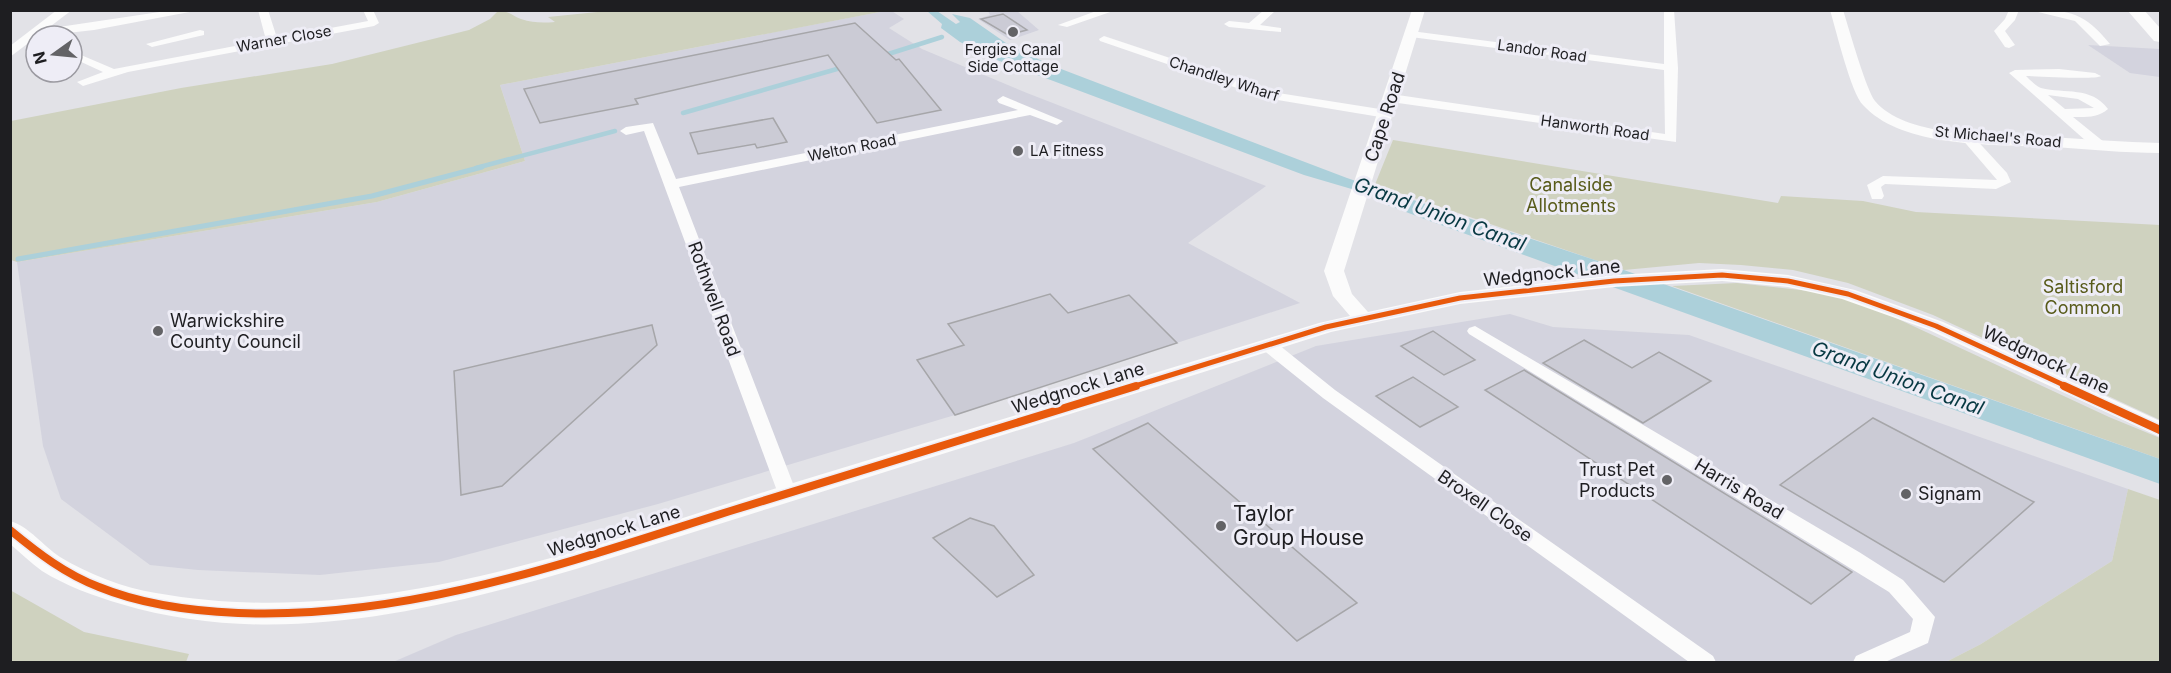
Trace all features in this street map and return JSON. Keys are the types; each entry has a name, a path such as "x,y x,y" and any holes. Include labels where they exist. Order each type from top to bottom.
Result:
{"main road":[{"path":"2134,10 2160,37"}],"street":[{"path":"46,24 66,10"},
{"path":"84,28 195,10"},
{"path":"263,10 272,41"},
{"name":"Warner Close","path":"84,82 112,72 181,58 374,23 368,10"},
{"path":"1064,25 1111,10"},
{"path":"1251,27 1270,10"},
{"name":"Cape Road","path":"1363,318 1343,296 1334,271 1419,10"},
{"name":"Hanworth Road","path":"1391,98 1671,139 1670,10"},
{"name":"St Michael's Road","path":"1836,10 1871,106 1905,125 1967,138 2159,149"},
{"path":"1993,44 2013,45 1999,31 2010,20 2014,10"},
{"path":"2035,10 2080,19 2110,44 2088,44"},
{"path":"1052,19 1075,30"},
{"path":"1229,24 1277,30"},
{"path":"152,44 200,33"},
{"name":"Landor Road","path":"1411,34 1672,68"},
{"path":"178,38 181,58"},
{"name":"Chandley Wharf","path":"1104,39 1270,95 1386,114"},
{"path":"10,53 24,41"},
{"path":"1115,59 1135,50"},
{"path":"84,59 112,72"},
{"path":"2095,76 2059,72 2015,73 2099,145"},
{"path":"2036,91 2084,98 2102,109 2094,113 2061,113"},
{"path":"1003,100 1057,121"},
{"name":"Welton Road","path":"672,184 1032,111"},
{"name":"Rothwell Road","path":"626,131 649,126 787,494"},
{"path":"1877,196 1874,185 1883,180 1996,185 2004,182 2002,176 1967,138"},
{"name":"Wedgnock Lane","path":"10,530 32,551 67,574 89,585 157,604 219,611 285,612 395,603 469,588 576,559 1268,345 1363,318 1460,298 1560,285 1674,276 1722,274 1788,281 1868,300 1936,326 2160,430"},
{"name":"Harris Road","path":"1475,331 1842,551 1896,586 1924,617 1920,638 1864,663"},
{"name":"Broxell Close","path":"1268,345 1320,388 1706,663"}],"shaded area":[{"path":"890,10 904,19 889,28 922,49 1027,93 1266,186 1188,243 1300,303 955,415 658,504 439,562 320,575 198,570 150,565 61,499 43,446 17,262 377,202 525,161 500,85"},
{"path":"988,11 1017,11 1039,30 1010,40 978,19 990,15"},
{"path":"2088,45 2160,49 2160,77 2130,73"},
{"path":"1510,314 1553,327 1689,335 2128,489 2112,561 1981,644 1946,662 393,662 456,635 1074,443 1316,346"}],"green space":[{"path":"498,11 542,23 555,22 548,17 607,11 885,11 500,85 525,161 377,202 17,262 11,260 11,121 181,88 332,64 469,30 490,19"},
{"name":"Saltisford Common","path":"1393,140 1778,203 1781,196 1863,201 1916,212 2160,225 2160,420 1933,315 1848,283 1793,270 1741,265 1699,263 1624,270 1388,189 1374,187"},
{"path":"1737,283 1827,293 1883,312 2109,417 2160,438 2160,459 1672,286"},
{"path":"2128,489 2160,500 2160,662 1946,662 1981,644 2112,561"},
{"path":"10,590 84,632 189,654 186,662 11,662"}],"water":[{"name":"Grand Union Canal","path":"927,11 937,11 956,24 960,22 952,14 970,18 1006,43 1048,64 1347,178 1604,263 2160,459 2160,484 1427,220 1385,204 1372,195 1304,175 997,60 960,42 941,28 942,24"}],"building":[{"path":"1003,14 1027,30 1008,35 981,19"},
{"path":"855,23 896,60 899,59 941,110 877,123 828,55 635,99 638,104 540,123 524,89"},
{"path":"773,118 787,142 757,148 755,144 698,154 690,133"},
{"path":"1050,294 1068,313 1129,295 1177,343 955,415 917,360 964,345 948,324"},
{"path":"652,325 657,345 502,486 461,495 454,371"},
{"path":"1433,331 1475,360 1444,375 1401,346"},
{"path":"1584,340 1632,368 1659,352 1711,381 1643,423 1543,363"},
{"name":"Trust Pet Products","path":"1524,370 1852,572 1811,604 1485,390"},
{"path":"1413,377 1458,407 1420,427 1376,396"},
{"name":"Signam","path":"1873,418 2034,502 1944,582 1780,485"},
{"name":"Taylor Group House","path":"1148,423 1357,603 1297,641 1093,449"},
{"path":"970,518 994,526 1034,575 997,597 933,538"}],"waterway":[{"path":"882,56 942,37"},
{"path":"683,113 844,67"},
{"path":"476,168 615,131"},
{"path":"18,259 372,196 482,167"}],"cycle path":[{"path":"10,530 51,564 100,588 153,603 209,612 266,614 379,605 467,589 576,559 1326,327 1460,298 1614,281 1722,275 1788,281 1848,294 1936,326 2160,430"}],"place":[{"name":"Fergies Canal Side Cottage","path":"1013,32"},
{"name":"LA Fitness","path":"1018,151"},
{"name":"Warwickshire County Council","path":"158,331"},
{"name":"Trust Pet Products","path":"1667,480"},
{"name":"Signam","path":"1906,494"},
{"name":"Taylor Group House","path":"1221,526"}],"park label":[{"name":"Canalside Allotments","path":"1571,195"}]}
